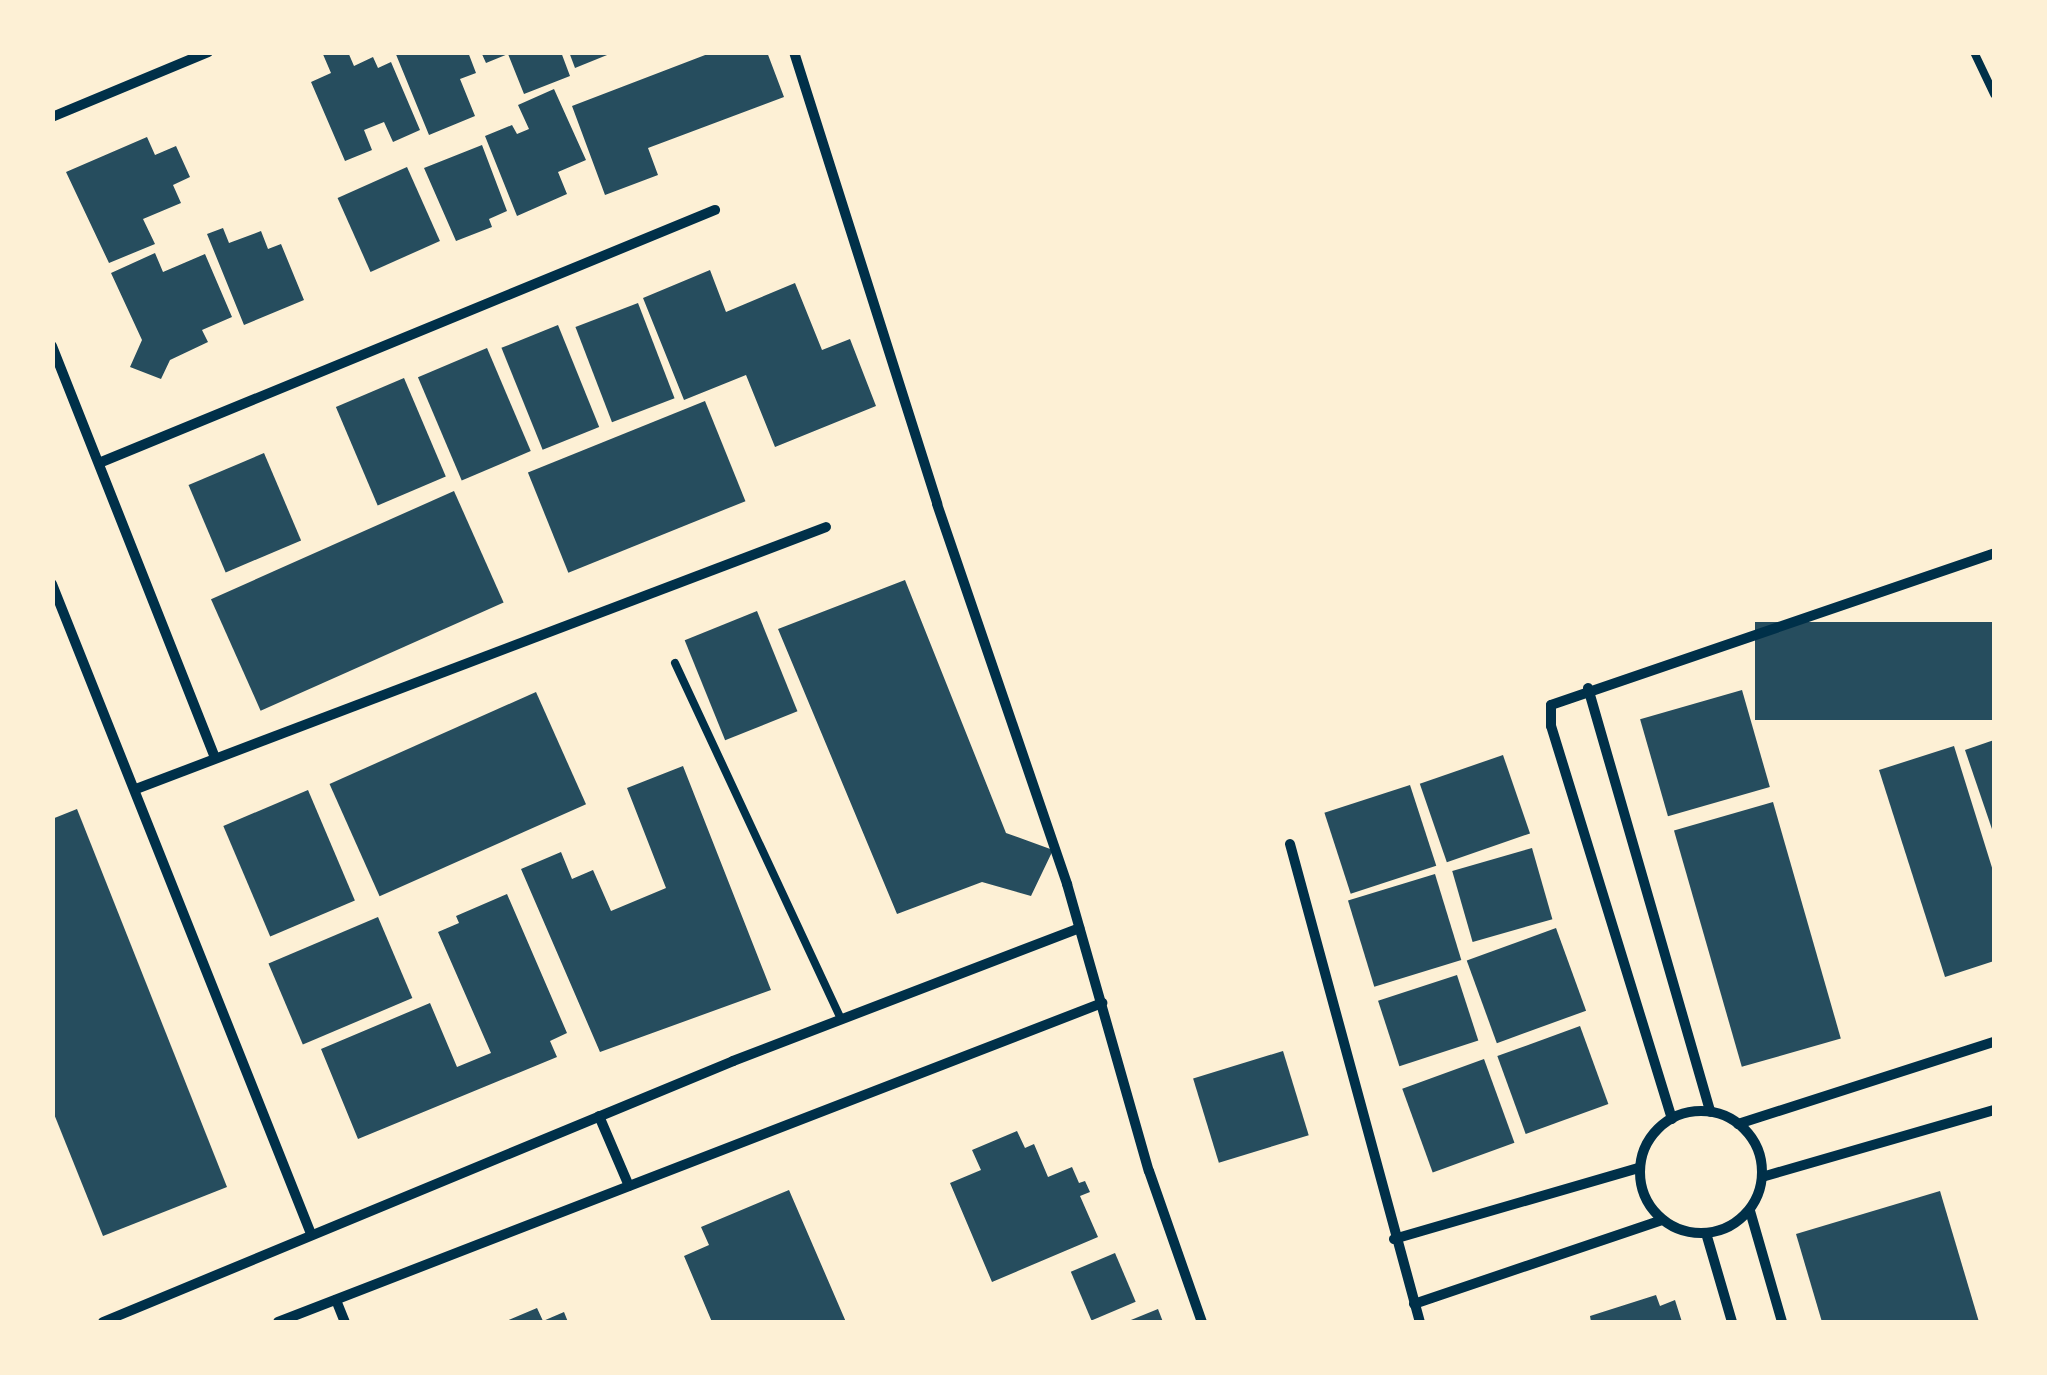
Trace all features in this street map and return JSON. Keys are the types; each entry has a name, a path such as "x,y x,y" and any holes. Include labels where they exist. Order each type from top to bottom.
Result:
{"street":[{"path":"52,117 208,52"},
{"path":"794,52 1079,928 1149,1172 1202,1322"},
{"path":"99,463 715,210"},
{"path":"52,346 214,758"},
{"path":"136,789 826,527"},
{"path":"1672,1119 1549,714 1556,700 1994,553"},
{"path":"52,584 311,1234"},
{"path":"1588,688 1710,1112"},
{"path":"1290,844 1394,1239 1420,1322"},
{"path":"103,1322 841,1018 1079,928"},
{"path":"278,1322 1102,1003"},
{"path":"1738,1124 1994,1042"},
{"path":"1762,1177 1994,1110"},
{"path":"1662,1220 1641,1188 1639,1168 1644,1148 1672,1119 1710,1112 1738,1124 1752,1138 1762,1177 1750,1210 1782,1322"},
{"path":"599,1116 628,1186"},
{"path":"1394,1239 1639,1168"},
{"path":"1414,1304 1662,1220 1706,1234 1750,1210"},
{"path":"1706,1234 1732,1322"},
{"path":"336,1300 345,1322"}],"lane":[{"path":"1974,52 1994,94"},
{"path":"675,663 841,1018"}],"building":[{"path":"322,52 348,52 354,66 373,57 378,68 391,62 420,130 393,142 384,122 364,130 372,150 345,161 311,82 331,73"},
{"path":"395,52 468,52 476,73 460,79 475,116 429,135"},
{"path":"481,52 561,52 570,76 524,94 508,54 486,63"},
{"path":"569,52 612,52 612,53 575,68"},
{"path":"713,52 767,52 784,97 648,148 658,175 605,195 572,106"},
{"path":"554,89 586,160 558,172 567,194 517,216 485,136 512,125 517,134 529,129 518,105"},
{"path":"147,137 155,155 176,146 190,177 173,185 181,203 143,219 155,244 109,263 66,172"},
{"path":"482,145 507,211 489,219 492,227 456,241 424,168"},
{"path":"407,167 440,241 371,272 338,198"},
{"path":"223,228 229,243 261,231 268,249 281,244 304,300 244,325 207,234"},
{"path":"155,253 163,272 205,254 232,317 202,330 208,342 170,360 161,379 130,367 142,340 111,273"},
{"path":"710,270 726,312 795,283 822,350 850,339 876,406 775,447 746,375 684,400 643,298"},
{"path":"638,303 675,398 612,422 575,327"},
{"path":"558,325 599,427 543,450 501,348"},
{"path":"487,348 531,451 462,480 418,377"},
{"path":"404,378 446,476 378,505 336,407"},
{"path":"705,401 745,501 568,573 528,473"},
{"path":"264,453 301,540 226,572 189,485"},
{"path":"454,491 504,602 261,711 211,599"},
{"path":"905,580 1006,833 1053,850 1031,896 982,882 897,914 778,629"},
{"path":"757,611 797,711 725,740 685,640"},
{"path":"1755,622 1994,622 1994,720 1755,720"},
{"path":"1742,690 1770,787 1668,816 1640,719"},
{"path":"536,692 586,804 380,896 330,784"},
{"path":"1994,740 1994,835 1965,750"},
{"path":"1954,746 1994,874 1994,961 1945,977 1879,770"},
{"path":"1503,755 1530,833 1447,862 1420,784"},
{"path":"683,766 771,990 600,1052 521,869 561,852 572,879 593,870 611,911 666,888 627,788"},
{"path":"1410,785 1436,866 1351,894 1324,813"},
{"path":"308,790 355,900 270,936 223,826"},
{"path":"1773,802 1841,1038 1742,1067 1674,830"},
{"path":"77,809 227,1187 103,1236 52,1109 52,819"},
{"path":"1532,848 1552,919 1473,942 1452,871"},
{"path":"1435,874 1461,960 1374,987 1348,901"},
{"path":"507,894 567,1033 550,1041 557,1057 358,1139 321,1049 430,1003 457,1067 491,1053 438,932 459,923 456,916"},
{"path":"378,917 412,998 303,1045 268,963"},
{"path":"1556,928 1586,1011 1497,1043 1467,960"},
{"path":"1457,975 1478,1041 1399,1066 1378,1001"},
{"path":"1580,1026 1608,1104 1526,1134 1497,1056"},
{"path":"1283,1051 1309,1135 1219,1163 1193,1078"},
{"path":"1484,1059 1514,1143 1433,1172 1402,1089"},
{"path":"1017,1131 1025,1148 1034,1144 1048,1177 1072,1167 1079,1183 1085,1181 1090,1192 1080,1196 1098,1237 992,1282 950,1183 981,1170 972,1150"},
{"path":"789,1190 846,1322 712,1322 684,1256 709,1245 701,1227"},
{"path":"1940,1191 1979,1322 1822,1322 1796,1234"},
{"path":"1115,1253 1136,1302 1092,1321 1071,1272"},
{"path":"1656,1295 1660,1306 1675,1300 1682,1322 1591,1322 1590,1316"},
{"path":"537,1308 543,1321 564,1312 568,1322 504,1322"},
{"path":"1158,1309 1163,1322 1126,1322"}]}
